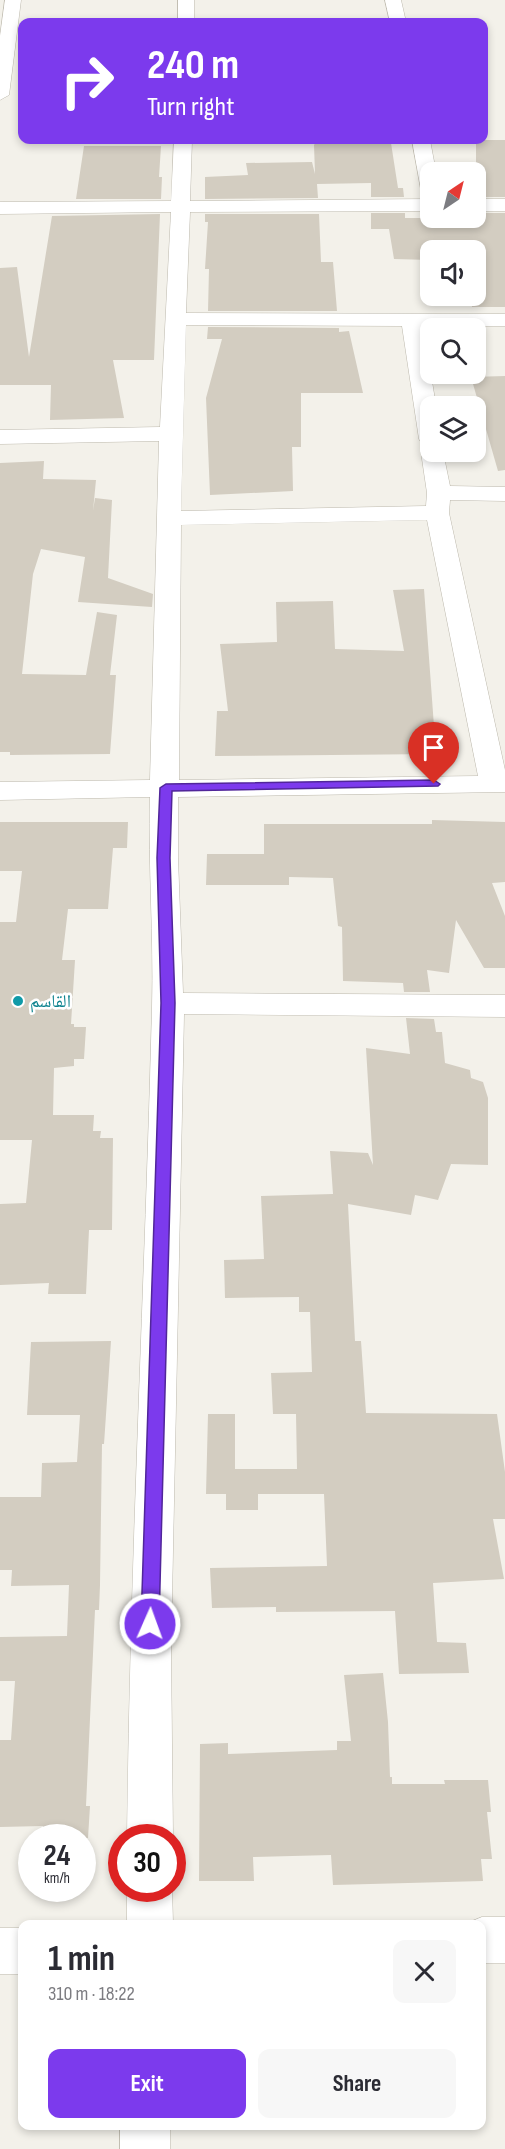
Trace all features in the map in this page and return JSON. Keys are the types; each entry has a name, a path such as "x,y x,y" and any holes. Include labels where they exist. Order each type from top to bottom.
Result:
{"street":[{"path":"0,95 13,0"},
{"path":"186,0 186,18"},
{"path":"393,0 397,18"},
{"path":"150,1824 150,1648 168,1003 164,858 171,434 183,144"},
{"path":"422,144 425,162"},
{"path":"486,205 505,205"},
{"path":"0,208 420,206"},
{"path":"176,319 505,320"},
{"path":"412,320 423,396"},
{"path":"0,437 171,434"},
{"path":"0,791 499,784 438,503 433,462"},
{"path":"170,518 438,503 505,494"},
{"path":"168,1003 505,1006"},
{"path":"150,1902 150,1920"},
{"path":"486,1940 505,1940"},
{"path":"0,1951 18,1951"},
{"path":"145,2130 145,2149"}],"building":[{"path":"488,140 505,140 505,197 486,197 486,162 476,162 476,144 488,144"},
{"path":"391,144 398,188 403,188 404,197 371,197 371,183 317,184 318,198 205,199 205,177 248,175 246,163 312,162 315,174 314,145"},
{"path":"84,146 161,146 159,177 162,177 161,199 76,199"},
{"path":"371,213 405,213 405,218 420,218 420,228 486,228 486,213 505,213 505,307 472,307 486,306 486,240 420,240 420,260 394,259 389,229 371,229"},
{"path":"160,214 154,360 113,360 124,418 50,420 51,385 0,385 0,268 17,267 29,357 52,216"},
{"path":"205,214 319,214 321,262 333,262 337,311 208,311 209,269 205,269 208,222 205,222"},
{"path":"208,327 339,328 339,332 349,331 363,393 301,393 301,447 292,447 293,491 210,495 206,398 222,339 207,339"},
{"path":"505,376 505,470 498,471 486,429 486,396 476,396 473,384 486,384 486,377"},
{"path":"44,461 43,479 96,480 93,511 95,498 112,500 108,578 153,594 152,607 78,602 85,557 41,549 33,574 22,674 86,675 97,612 117,615 110,675 116,675 110,754 10,755 10,752 0,752 0,463"},
{"path":"424,589 436,754 215,756 217,711 228,711 220,644 277,642 276,602 333,601 335,649 404,651 393,590"},
{"path":"432,820 505,822 505,882 492,883 505,916 505,968 484,968 456,920 449,973 427,970 430,992 404,992 403,983 343,981 342,927 338,926 333,878 289,877 289,885 206,885 207,854 264,854 264,824 432,824"},
{"path":"0,822 128,822 127,848 113,848 108,909 68,909 62,960 75,960 71,1024 74,1024 74,1027 86,1027 84,1059 74,1059 74,1066 54,1068 53,1115 94,1115 93,1131 101,1131 100,1138 113,1138 112,1230 89,1230 86,1294 48,1294 49,1283 0,1285 0,1204 26,1203 32,1140 0,1140 0,922 16,922 22,871 0,871"},
{"path":"406,1018 434,1019 436,1032 442,1032 445,1063 470,1070 471,1078 483,1082 488,1098 488,1165 451,1164 438,1200 415,1195 411,1215 348,1204 355,1341 361,1341 366,1413 497,1414 505,1472 505,1519 493,1519 504,1579 433,1583 437,1642 466,1643 469,1673 399,1674 395,1611 276,1612 276,1607 212,1608 210,1568 327,1566 324,1494 258,1494 258,1510 226,1510 226,1494 206,1494 208,1414 235,1414 235,1469 297,1469 296,1414 273,1414 271,1373 312,1372 310,1312 299,1312 299,1297 225,1298 224,1260 264,1259 261,1196 333,1194 330,1151 368,1153 373,1165 366,1048 410,1054"},
{"path":"111,1341 104,1444 102,1444 99,1610 95,1610 86,1806 90,1806 89,1824 18,1824 18,1827 0,1827 0,1740 11,1740 15,1681 0,1681 0,1637 67,1636 69,1585 11,1586 12,1570 0,1570 0,1497 41,1497 42,1463 77,1462 80,1415 27,1415 31,1342"},
{"path":"383,1673 392,1784 445,1784 444,1780 488,1780 491,1812 487,1812 492,1859 481,1859 483,1881 333,1885 331,1855 253,1857 254,1881 199,1881 200,1744 228,1743 228,1754 337,1750 337,1741 351,1741 344,1675"}],"place":[{"name":"القاسم","path":"18,1001"}],"route":[{"path":"150,1624 168,1003 164,858 166,788 434,784"}]}
